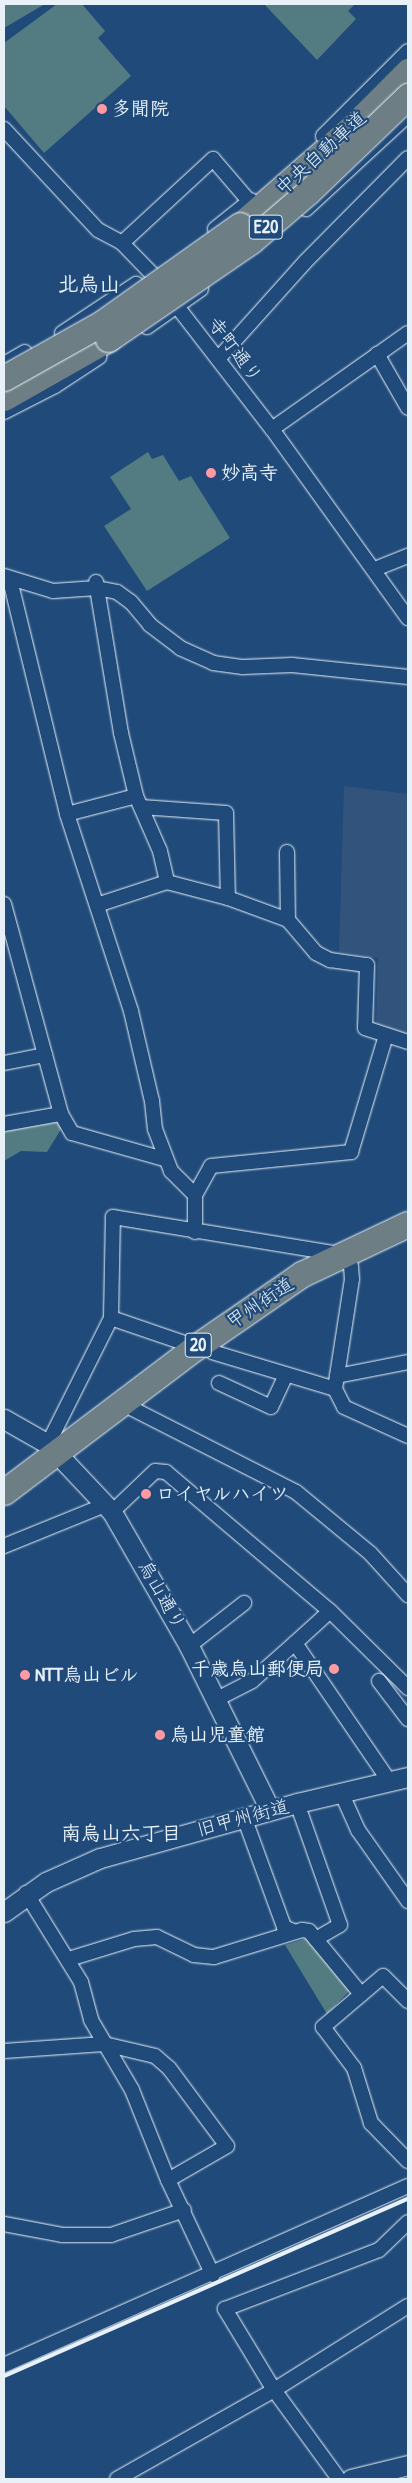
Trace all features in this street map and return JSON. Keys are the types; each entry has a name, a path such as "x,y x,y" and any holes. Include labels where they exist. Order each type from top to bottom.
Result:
{"highway":[{"name":"中央自動車道","path":"4,378 102,323 240,225 346,133 408,71"},
{"name":"中央自動車道","path":"4,398 108,339 251,241 350,153 408,96"},
{"name":"甲州街道","path":"4,1492 55,1453 204,1349 311,1284 346,1260 408,1224"},
{"name":"甲州街道","path":"346,1260 408,1239"},
{"name":"甲州街道","path":"4,1507 55,1453 133,1410 204,1349"}],"street":[{"path":"4,364 57,335 152,274 249,201 347,114 408,51"},
{"path":"4,412 55,386 178,307 324,194 408,115"},
{"name":"寺町通り","path":"4,129 98,230 122,243 152,274 272,429 375,569 408,618"},
{"path":"218,359 305,262 408,158"},
{"path":"122,243 213,159 249,201"},
{"path":"272,429 408,333"},
{"path":"377,354 408,408"},
{"path":"375,569 408,556"},
{"path":"7,578 53,591 96,585 118,592 132,602 150,625 180,648 213,663 243,667 292,665 408,678"},
{"path":"7,578 67,814 131,1011 164,1159 171,1171 195,1195"},
{"path":"96,585 121,733 139,801 160,851 167,882"},
{"path":"67,814 139,801 226,812 228,898"},
{"path":"287,852 288,920"},
{"path":"97,905 167,882 228,898 288,920 316,953 330,960 367,965 365,1028 408,1042"},
{"path":"4,904 7,936 45,1055 61,1114 72,1133 164,1159"},
{"path":"195,1232 195,1195 211,1166 351,1152 386,1035"},
{"path":"4,1063 45,1055"},
{"path":"4,1124 61,1114"},
{"path":"55,1453 110,1318 114,1217 346,1260 352,1279 336,1383 344,1406 408,1436"},
{"path":"110,1318 286,1375 336,1383 408,1362"},
{"path":"219,1383 271,1407 286,1375"},
{"path":"133,1410 296,1492 370,1553 408,1595"},
{"name":"烏山通り","path":"4,1419 55,1453 109,1508 189,1646 217,1699 270,1810"},
{"path":"4,1546 109,1508 155,1471 166,1472 330,1611 408,1688"},
{"path":"189,1646 244,1603"},
{"path":"217,1699 252,1681 330,1611"},
{"path":"295,1643 389,1781"},
{"path":"379,1681 408,1719"},
{"name":"旧甲州街道","path":"4,1912 26,1893 61,1874 100,1858 270,1810 408,1777"},
{"path":"341,1792 358,1830 408,1901"},
{"path":"297,1803 340,1925 316,1939"},
{"path":"244,1817 284,1927 294,1932"},
{"path":"26,1893 69,1959 81,1982 91,2020 132,2090 168,2180 184,2210 213,2275"},
{"path":"69,1959 134,1939 157,1937 194,1955 214,1957 294,1932 309,1931 361,1994"},
{"path":"407,1999 383,1976 323,2027 354,2068 371,2123 408,2161"},
{"path":"4,2051 104,2044 155,2056 169,2068 227,2146 168,2180"},
{"path":"4,2365 213,2275 408,2186"},
{"path":"4,2224 62,2236 111,2236 184,2210"},
{"path":"338,2479 274,2390 225,2309 379,2250 408,2222"},
{"path":"122,2478 274,2390 408,2306"},
{"path":"351,2479 408,2465"}],"shaded area":[{"path":"344,786 408,794 408,1035 376,1025 378,958 339,952"}],"green space":[{"path":"4,4 45,4 4,28"},
{"path":"57,4 82,4 105,31 98,38 131,76 44,153 4,106 4,43"},
{"path":"264,4 355,4 348,11 356,19 317,60"},
{"path":"148,452 152,459 163,455 179,481 191,476 230,538 147,591 104,526 131,509 110,477"},
{"path":"56,1117 63,1126 47,1152 21,1151 4,1161 4,1128"},
{"path":"305,1939 314,1941 351,1989 327,2014 285,1945"}],"railway":[{"path":"4,2376 408,2199"}],"place":[{"name":"多聞院","path":"102,109"},
{"name":"妙高寺","path":"211,473"},
{"name":"ロイヤルハイツ","path":"146,1494"},
{"name":"千歳烏山郵便局","path":"334,1669"},
{"name":"NTT烏山ビル","path":"25,1675"},
{"name":"烏山児童館","path":"160,1735"}],"district":[{"name":"北烏山","path":"89,284"},
{"name":"南烏山六丁目","path":"121,1832"}]}
